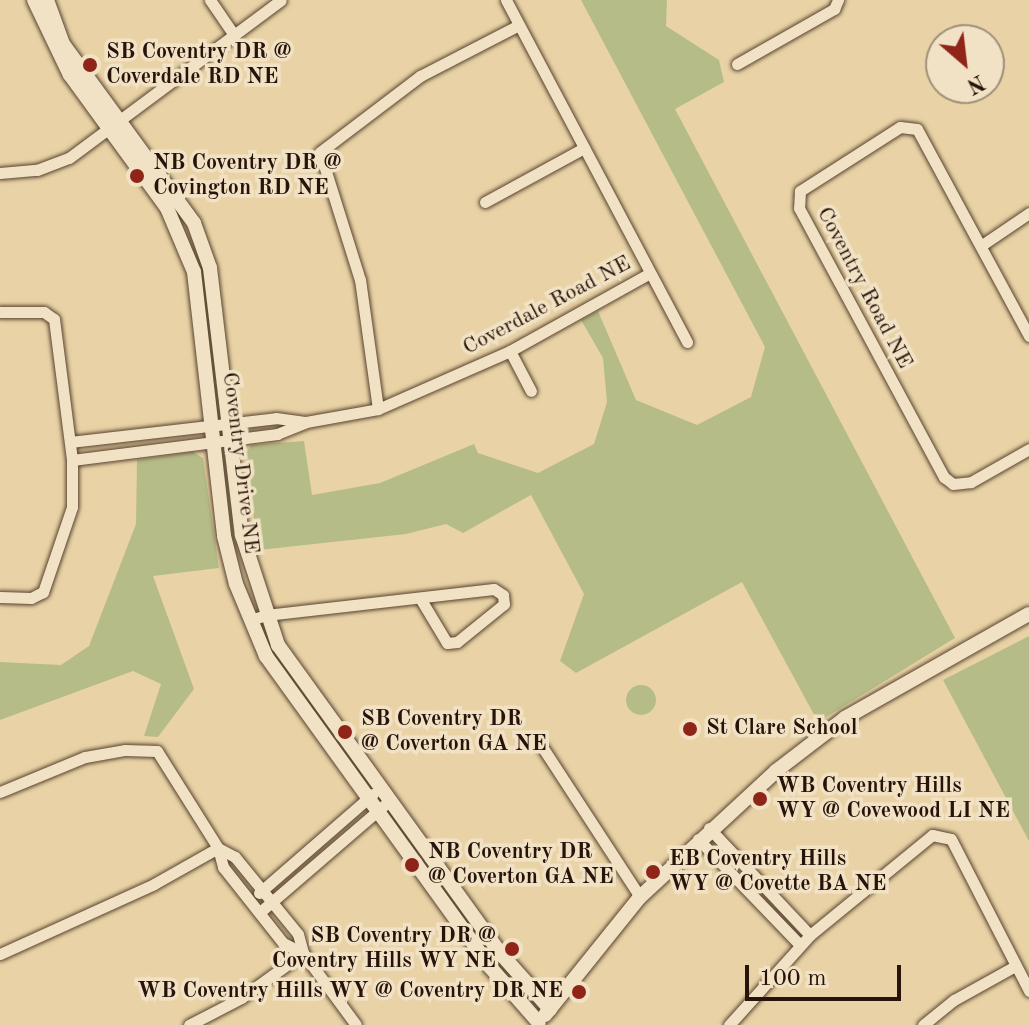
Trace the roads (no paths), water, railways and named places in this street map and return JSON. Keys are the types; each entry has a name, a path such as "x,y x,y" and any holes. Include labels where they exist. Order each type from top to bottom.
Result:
{"street":[{"name":"Coventry Drive NE","path":"34,0 70,75 116,126 194,223 210,268 250,568 266,615 298,680 379,788 384,806 490,967 539,1024"},
{"name":"Coventry Drive NE","path":"47,0 63,44 167,208 194,272 232,571 250,620 291,696 367,799 384,806 501,954 550,1009"},
{"path":"210,0 234,35"},
{"path":"0,173 37,170 59,162 116,126 281,0"},
{"name":"Coverdale Road NE","path":"72,460 277,434 306,422 378,409 510,351 650,273 506,0"},
{"path":"737,64 834,9 838,0"},
{"path":"378,409 360,280 320,152 420,76 519,25"},
{"name":"Coventry Road NE","path":"982,245 921,134 911,126 853,157 800,191 797,200 944,477 953,484 971,482 1029,449"},
{"path":"485,202 584,148"},
{"path":"1029,213 982,245 1029,336"},
{"path":"650,273 687,342"},
{"path":"0,312 44,312 54,319 72,460 72,507 43,592 31,598 0,597"},
{"path":"510,351 531,391"},
{"name":"Coverdale Road NE","path":"70,442 276,418 306,422"},
{"path":"232,571 250,568"},
{"path":"250,620 266,615 494,589 503,595 504,604 457,642 447,643 420,598"},
{"path":"539,1024 640,897 709,828 845,718 1029,614"},
{"path":"543,748 640,897"},
{"path":"0,792 85,757 125,750 157,751 218,848 223,867 283,943 303,953"},
{"path":"250,900 379,788"},
{"path":"260,912 384,806"},
{"path":"709,828 810,935"},
{"path":"729,1025 810,935 932,835 951,839 1029,991"},
{"path":"698,839 800,945"},
{"path":"314,846 324,859"},
{"path":"218,848 235,857 263,889 298,934 303,953 356,1025"},
{"path":"0,954 154,884 218,848"},
{"path":"189,1025 241,998 303,953"},
{"path":"490,967 501,954"},
{"path":"923,1025 954,1000 1015,966"}],"place":[{"name":"SB Coventry DR @ Coverdale RD NE","path":"90,65"},
{"name":"NB Coventry DR @ Covington RD NE","path":"137,176"},
{"name":"St Clare School","path":"690,729"},
{"name":"SB Coventry DR @ Coverton GA NE","path":"345,732"},
{"name":"WB Coventry Hills WY @ Covewood LI NE","path":"760,799"},
{"name":"NB Coventry DR @ Coverton GA NE","path":"412,865"},
{"name":"EB Coventry Hills WY @ Covette BA NE","path":"653,872"},
{"name":"SB Coventry DR @ Coventry Hills WY NE","path":"512,949"},
{"name":"WB Coventry Hills WY @ Coventry DR NE","path":"579,992"}]}
